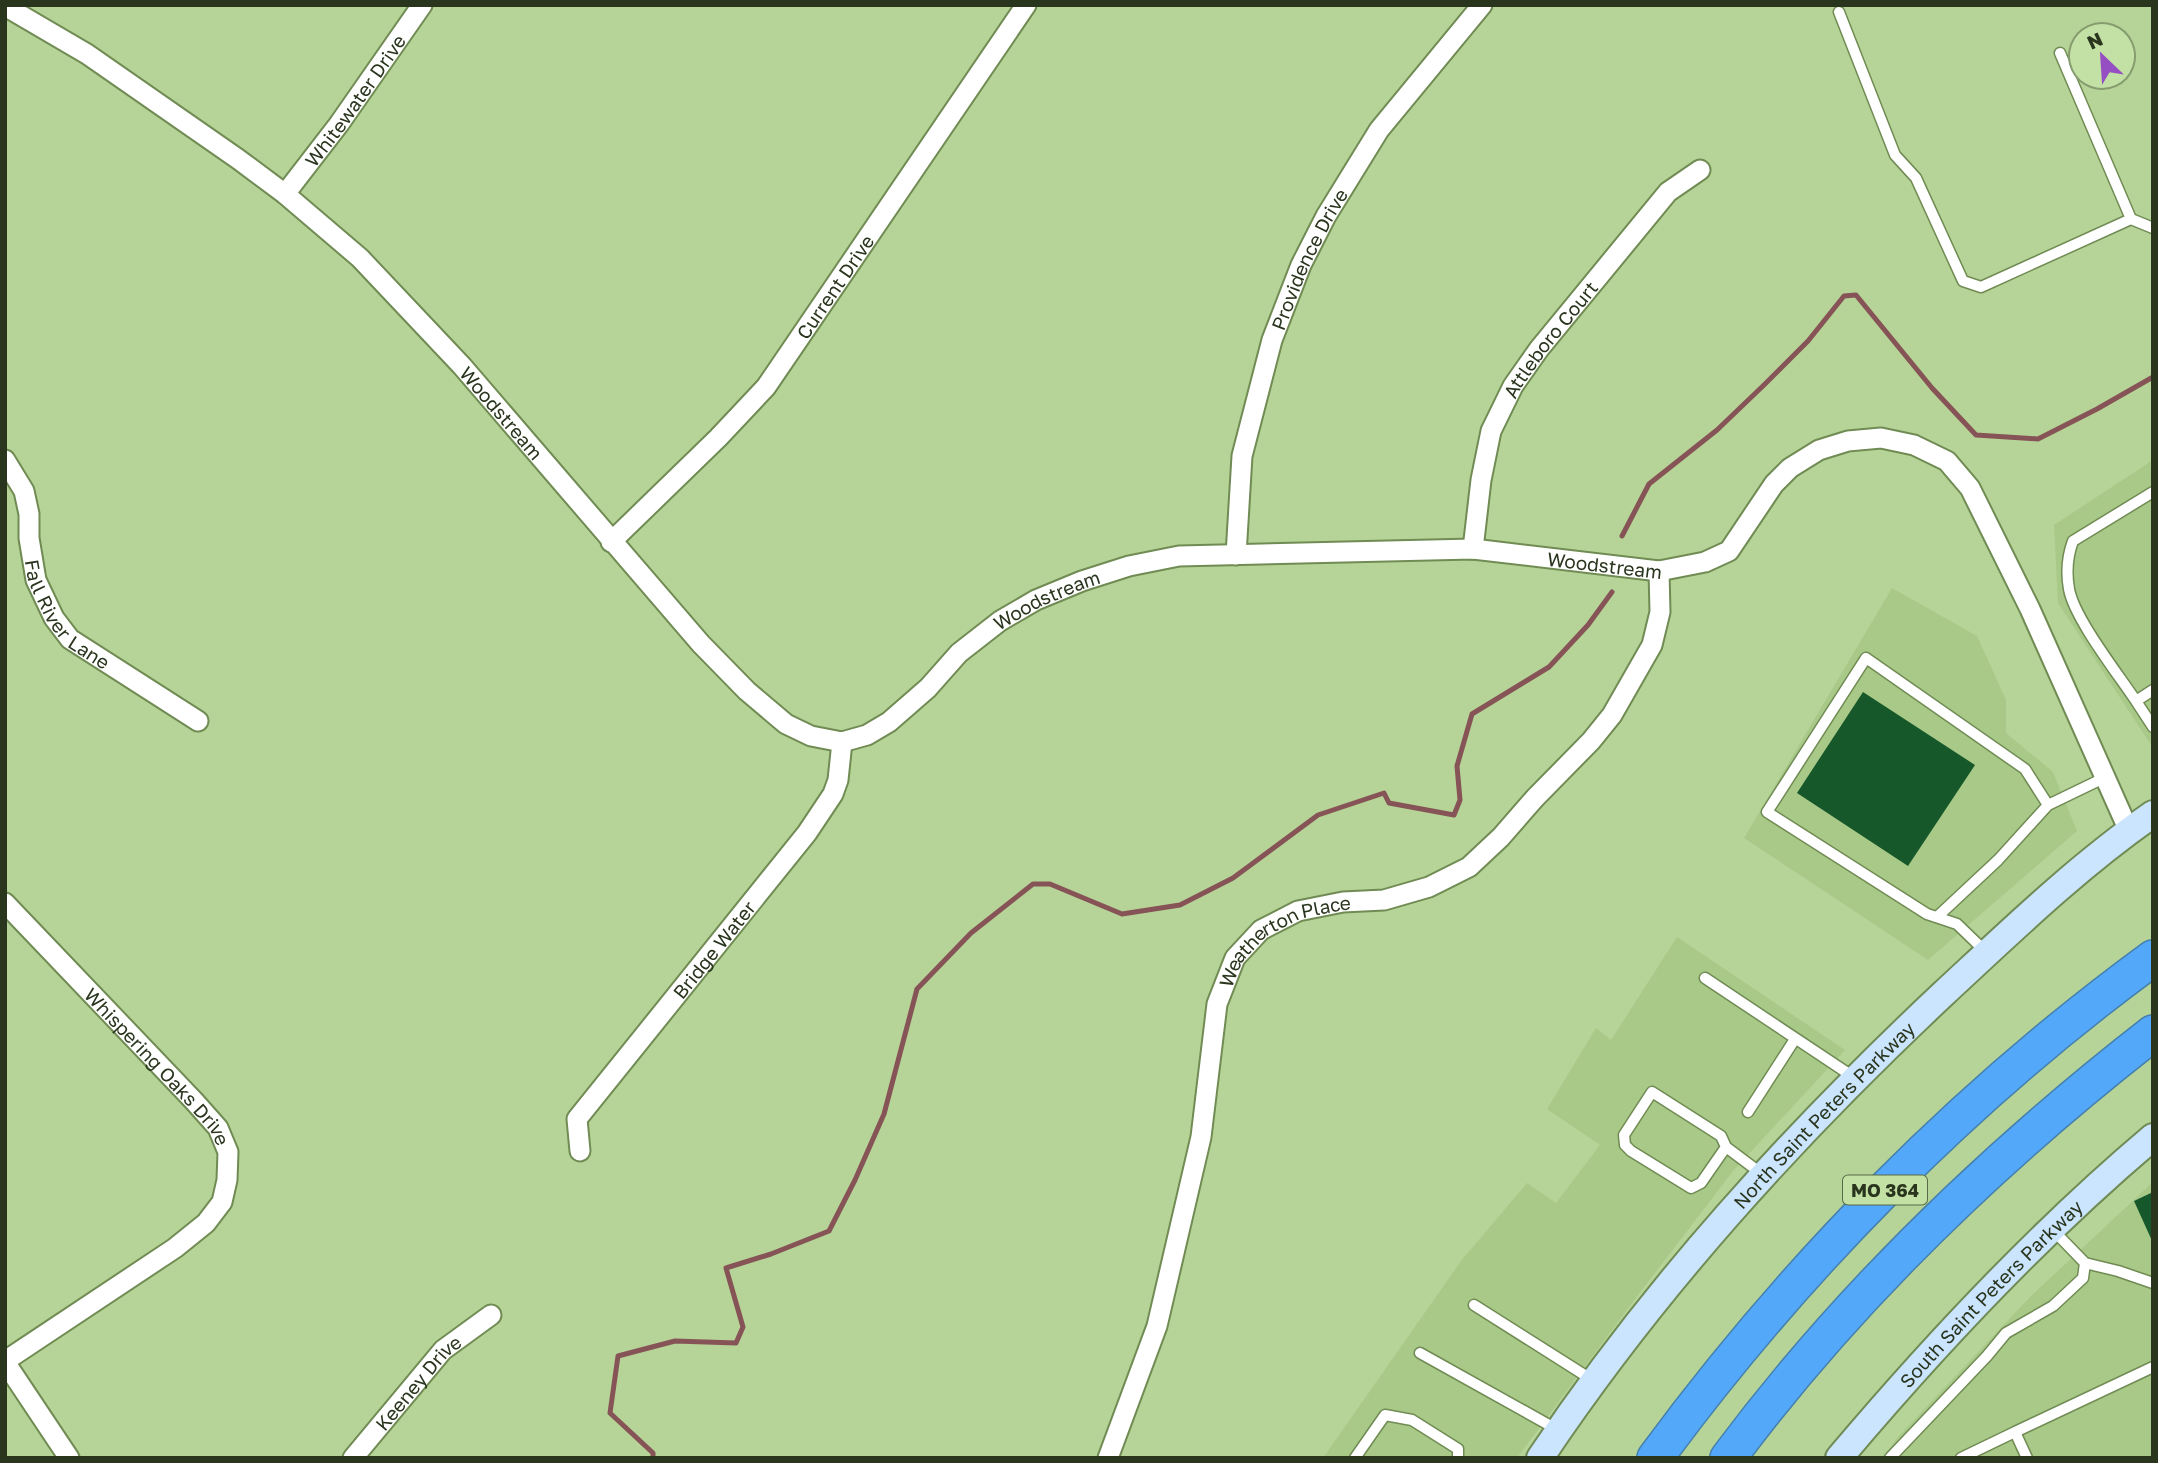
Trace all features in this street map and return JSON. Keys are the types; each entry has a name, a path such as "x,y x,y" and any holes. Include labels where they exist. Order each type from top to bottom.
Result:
{"highway":[{"name":"MO 364","path":"1655,1458 1769,1314 1903,1171 2050,1038 2153,958"},
{"name":"MO 364","path":"1728,1458 1832,1331 1918,1240 2022,1140 2153,1032"}],"main road":[{"name":"North Saint Peters Parkway","path":"1541,1458 1648,1308 1763,1175 1855,1078 2061,885 2153,814"},
{"name":"South Saint Peters Parkway","path":"1839,1458 1934,1347 2051,1227 2153,1137"}],"street":[{"name":"Whitewater Drive","path":"285,194 339,124 422,5"},
{"name":"Current Drive","path":"611,542 718,438 766,387 1026,5"},
{"name":"Providence Drive","path":"1236,555 1242,456 1272,340 1301,265 1326,216 1380,130 1482,5"},
{"name":"Woodstream","path":"5,6 120,76 285,194 360,258 462,366 701,644 747,691 786,724 811,736 842,742 867,735 889,722 928,688 959,653 999,621 1037,600 1082,581 1129,566 1179,556 1473,549 1659,570 1705,562 1729,551 1774,484 1790,468 1819,450 1847,441 1881,438 1913,445 1947,461 1970,488 2030,608 2129,831"},
{"name":"Attleboro Court","path":"1473,549 1481,480 1491,431 1513,386 1539,349 1668,192 1700,170"},
{"name":"Fall River Lane","path":"5,460 24,491 36,580 54,618 70,639 198,721"},
{"name":"Weatherton Place","path":"1108,1458 1157,1326 1201,1138 1217,1004 1235,958 1261,930 1298,911 1343,902 1384,900 1429,887 1469,867 1501,837 1612,715 1652,645 1660,612 1659,570"},
{"name":"Bridge Water","path":"580,1151 578,1119 824,809 838,780 842,742"},
{"name":"Whispering Oaks Drive","path":"5,903 194,1101 218,1128 228,1152 227,1180 222,1202 206,1223 175,1248 5,1361"},
{"name":"Keeney Drive","path":"353,1458 443,1350 491,1315"},
{"path":"5,1361 69,1458"}],"lane":[{"path":"1839,12 1895,155 1916,178 1963,281 1981,287 2131,219"},
{"path":"2060,53 2131,219 2153,228"},
{"path":"2153,492 2073,541 2068,556 2069,591 2078,613 2153,727"},
{"path":"1987,954 1957,923 1927,914 1767,812 1866,658 2025,769 2048,805"},
{"path":"2136,701 2153,690"},
{"path":"1937,917 1998,860 2048,805 2106,776"},
{"path":"1705,978 1855,1078"},
{"path":"1748,1112 1795,1039"},
{"path":"1726,1147 1701,1184 1691,1188 1631,1151 1625,1144 1624,1135 1652,1092 1721,1136 1726,1147 1763,1175"},
{"path":"2051,1227 2085,1263 2153,1283"},
{"path":"1890,1458 2006,1333 2053,1306 2083,1278 2085,1263"},
{"path":"1474,1305 1594,1381"},
{"path":"1420,1353 1559,1430"},
{"path":"1961,1458 2153,1367"},
{"path":"1355,1458 1385,1415 1412,1420 1458,1449 1458,1458"},
{"path":"2015,1432 2027,1458"}],"shaded area":[{"path":"2153,460 2153,748 2058,603 2054,525"},
{"path":"1892,588 1977,636 2006,700 2006,733 2053,772 2077,831 1928,960 1744,838"},
{"path":"1677,937 1845,1050 1733,1171 1517,1458 1323,1458 1461,1261 1527,1183 1556,1203 1600,1145 1547,1109 1596,1028 1611,1040"},
{"path":"2153,1182 2153,1458 1882,1458 1898,1437 2031,1296"}],"building":[{"path":"1863,692 1975,765 1908,866 1797,793"},
{"path":"2153,1192 2153,1243 2134,1201"}],"waterway":[{"path":"1622,536 1649,484 1717,430 1765,384 1808,341 1844,296 1856,295 1932,388 1976,435 2038,439 2153,377"},
{"path":"653,1458 653,1453 610,1413 618,1356 675,1341 736,1343 743,1327 726,1268 829,1231 884,1114 917,989 971,933 1033,884 1050,884 1122,914 1180,905 1233,878 1318,815 1384,793 1389,803 1454,815 1460,800 1457,766 1472,714 1549,667 1588,625 1612,592"}]}
